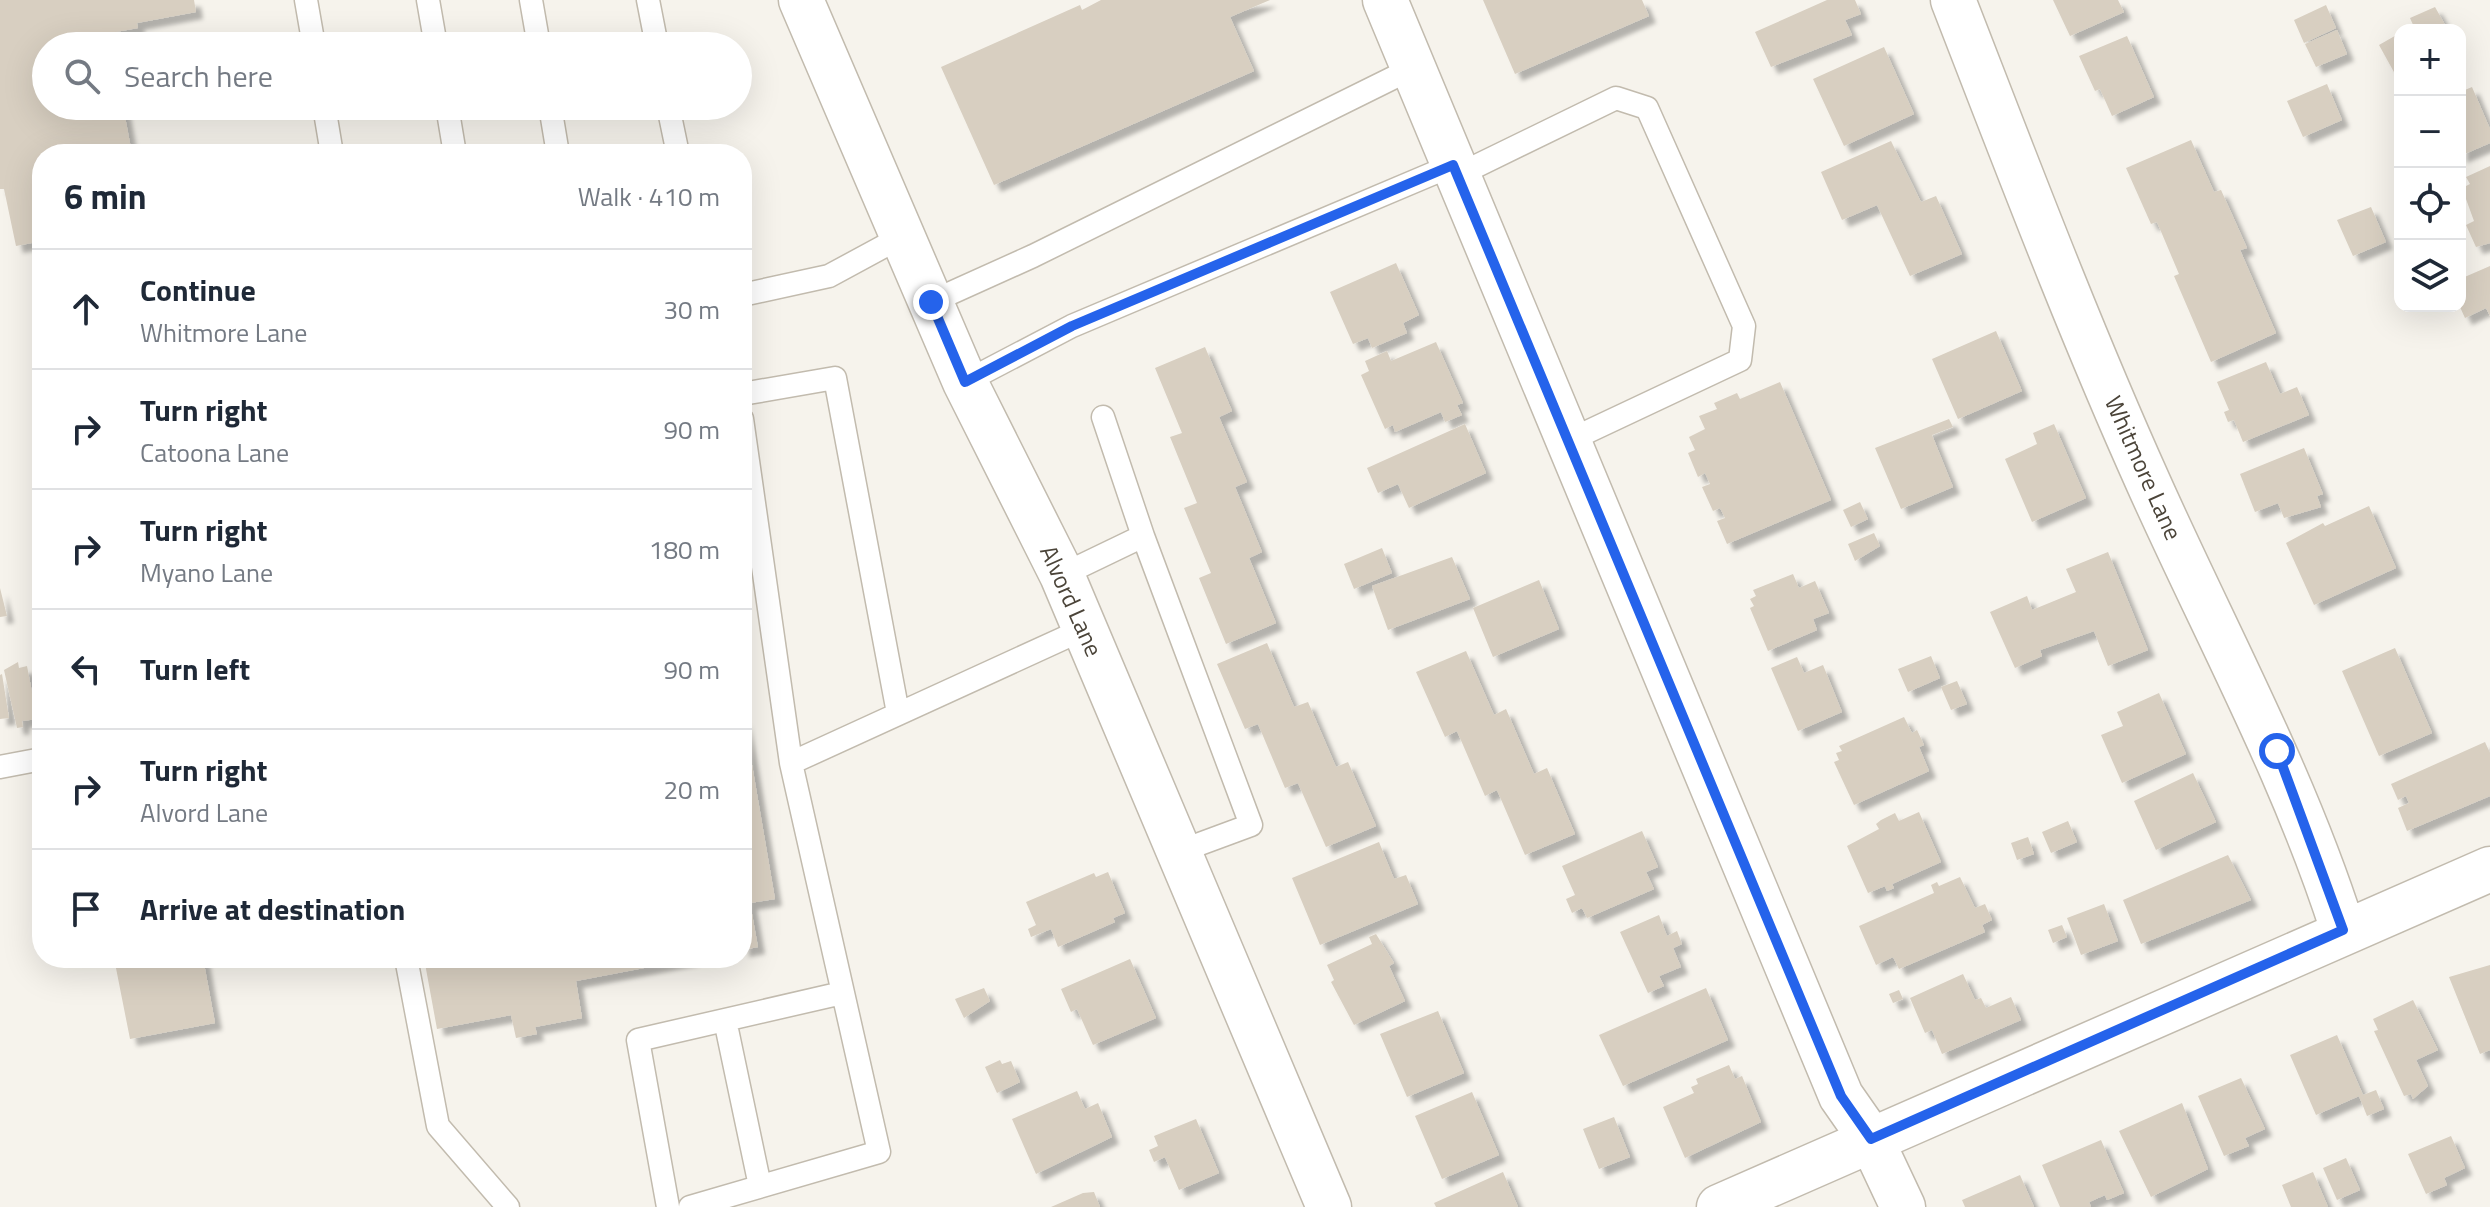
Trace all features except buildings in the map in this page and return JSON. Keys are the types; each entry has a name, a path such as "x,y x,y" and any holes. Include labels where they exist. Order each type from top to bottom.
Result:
{"street":[{"name":"Alvord Lane","path":"801,0 965,382 1062,575 1329,1207"},
{"path":"1385,0 1841,1096 1871,1139 1903,1207"},
{"name":"Whitmore Lane","path":"1953,0 2079,323 2148,484 2277,751 2343,930"},
{"path":"1719,1207 2343,930 2490,869"}],"lane":[{"path":"306,0 312,32"},
{"path":"428,0 434,32"},
{"path":"531,0 537,32"},
{"path":"648,0 654,32"},
{"path":"931,302 1033,256 1413,68"},
{"path":"965,382 1072,326 1456,170 1616,98 1647,108 1744,326 1740,360 1568,441"},
{"path":"326,120 330,144"},
{"path":"449,120 453,144"},
{"path":"552,120 556,144"},
{"path":"671,120 676,144"},
{"path":"752,293 829,276 903,236"},
{"path":"752,392 835,378 898,713"},
{"path":"1103,417 1143,536 1251,825 1178,852"},
{"path":"690,1207 879,1152 791,763 752,489"},
{"path":"1062,575 1143,536"},
{"path":"791,763 1084,629"},
{"path":"0,767 32,761"},
{"path":"408,968 438,1126 508,1207"},
{"path":"668,1207 638,1040 842,993"},
{"path":"725,1020 760,1186"}],"route":[{"path":"931,302 965,382 1072,326 1453,165 1841,1096 1871,1139 2343,930 2277,751"}]}
